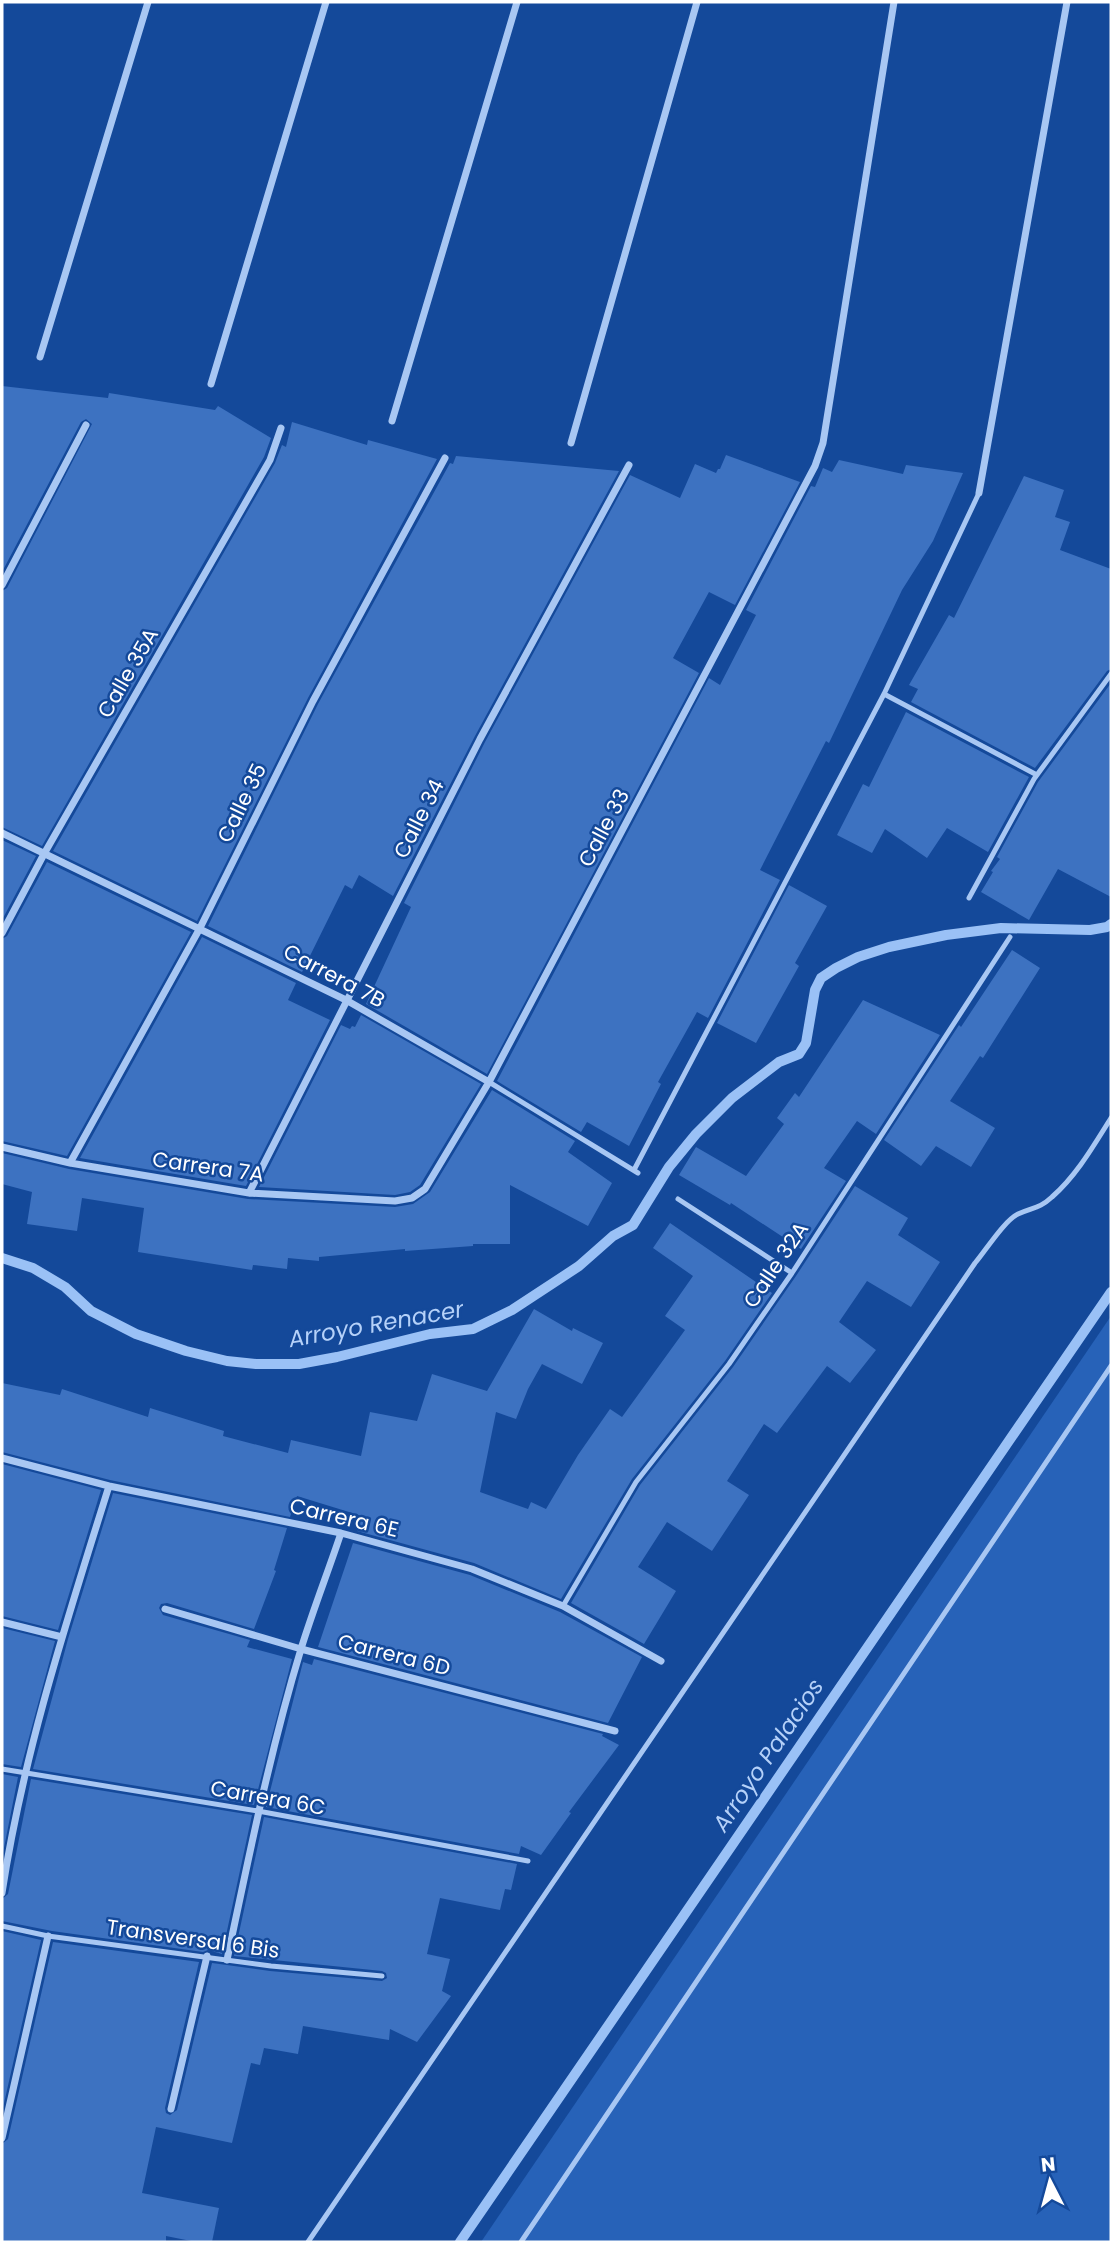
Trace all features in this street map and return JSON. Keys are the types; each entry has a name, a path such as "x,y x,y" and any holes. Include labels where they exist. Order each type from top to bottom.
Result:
{"street":[{"path":"40,357 148,2"},
{"path":"211,384 326,2"},
{"path":"392,421 517,2"},
{"path":"571,443 697,2"},
{"name":"Calle 33","path":"412,1198 425,1189 489,1082 815,466 823,443 894,2"},
{"path":"979,492 1068,2"},
{"path":"2,586 86,425"},
{"name":"Calle 35A","path":"2,933 44,854 270,460 281,428"},
{"name":"Calle 35","path":"70,1163 200,928 313,701 445,458"},
{"name":"Calle 34","path":"249,1193 480,739 629,465"},
{"name":"Carrera 7B","path":"2,833 346,1000 489,1082"},
{"name":"Carrera 7A","path":"2,1147 70,1163 249,1193 395,1201 412,1198"},
{"name":"Carrera 6E","path":"2,1458 109,1486 341,1533 472,1569 563,1606 661,1661"},
{"path":"2,1893 24,1773 62,1637 109,1486"},
{"path":"227,1960 258,1811 301,1649 341,1533"},
{"name":"Carrera 6D","path":"164,1609 301,1649 615,1731"},
{"path":"2,1622 62,1637"},
{"path":"2,2138 48,1936"},
{"path":"172,2109 207,1956"}],"lane":[{"path":"979,492 884,694 1037,775"},
{"path":"969,898 1037,775 1111,674"},
{"name":"Carrera 7B","path":"489,1082 636,1171 884,694"},
{"name":"Calle 32A","path":"563,1606 636,1482 729,1364 792,1273 1010,937"},
{"path":"308,2242 975,1263 1009,1221 1018,1214 1040,1207 1055,1195 1079,1168 1111,1118"},
{"path":"678,1199 792,1273"},
{"path":"522,2242 1111,1366"},
{"name":"Carrera 6C","path":"2,1769 258,1811 528,1861"},
{"name":"Transversal 6 Bis","path":"2,1926 48,1936 271,1966 382,1976"}],"shaded area":[{"path":"1111,1316 1111,2242 481,2242"}],"building":[{"path":"2,386 108,398 109,393 215,410 218,406 271,438 264,457 42,846 2,827 2,591 7,588 92,424 86,419 81,422 2,572"},
{"path":"292,422 367,445 368,440 437,459 308,698 197,921 53,851 275,463 282,445 286,447"},
{"path":"726,455 800,482 735,605 709,592 673,658 699,673 487,1074 366,1004 411,907 404,903 485,742 630,475 680,498 695,464 716,473"},
{"path":"456,456 619,471 475,736 393,896 359,875 352,889 345,885 302,972 208,926 318,704"},
{"path":"839,460 903,474 906,465 963,473 933,541 902,590 829,743 826,741 760,870 780,880 708,1018 697,1012 658,1082 661,1084 629,1146 587,1122 581,1132 497,1081 709,678 720,685 756,615 746,610 811,486 815,487 823,468 832,472"},
{"path":"1024,476 1064,490 1055,517 1070,522 1060,550 1111,569 1111,669 1035,768 911,702 918,689 909,685 949,615 954,618"},
{"path":"1111,683 1111,897 1058,869 1029,920 981,892 1038,782"},
{"path":"906,712 1029,777 988,852 947,828 927,858 885,829 872,853 837,835 863,784 869,787"},
{"path":"2,840 36,856 2,920"},
{"path":"47,862 191,932 67,1156 2,1141 2,939 7,936"},
{"path":"789,885 827,906 795,963 799,966 756,1043 717,1023"},
{"path":"202,937 296,983 288,1000 330,1020 246,1186 80,1158"},
{"path":"1012,950 1040,968 983,1058 980,1056 950,1101 995,1128 971,1167 936,1146 921,1166 884,1140"},
{"path":"863,1000 940,1035 876,1134 857,1121 824,1168 846,1181 801,1249 731,1203 730,1205 679,1175 696,1147 746,1176 784,1124 777,1118 795,1093 799,1097"},
{"path":"361,1015 481,1084 420,1185 410,1192 395,1195 259,1187 341,1025 350,1029 355,1027"},
{"path":"492,1090 575,1141 568,1152 612,1183 588,1226 510,1185 510,1244 405,1249 319,1257 319,1261 288,1258 287,1269 253,1265 252,1270 138,1252 144,1208 82,1198 77,1231 27,1224 32,1192 2,1184 2,1153 69,1169 248,1199 395,1207 413,1204 430,1192"},
{"path":"855,1186 908,1218 898,1235 940,1262 911,1307 867,1281 839,1322 876,1350 850,1383 827,1366 777,1433 764,1424 727,1481 749,1495 712,1551 667,1522 638,1567 676,1591 644,1644 571,1603 640,1485 733,1367"},
{"path":"670,1223 772,1293 725,1361 632,1479 561,1599 474,1563 357,1531 362,1516 297,1496 290,1517 110,1480 2,1452 2,1383 60,1395 62,1389 148,1417 150,1408 224,1431 223,1436 288,1453 291,1440 361,1456 370,1412 417,1421 432,1374 487,1391 534,1309 572,1331 573,1328 603,1343 582,1384 542,1364 516,1419 496,1412 480,1492 528,1509 531,1502 546,1509 578,1455 610,1409 622,1417 685,1330 665,1316 693,1276 653,1248"},
{"path":"2,1464 101,1490 58,1630 2,1616"},
{"path":"113,1493 287,1528 274,1570 276,1571 254,1629 167,1603 161,1604 159,1608 163,1615 250,1640 247,1647 292,1659 254,1805 33,1769 68,1639"},
{"path":"353,1543 470,1575 560,1612 642,1657 608,1723 318,1647"},
{"path":"2,1628 55,1641 21,1767 2,1764"},
{"path":"314,1659 603,1734 602,1736 619,1745 541,1855 521,1846 519,1854 266,1807 303,1662 312,1665"},
{"path":"2,1774 18,1777 2,1858"},
{"path":"31,1779 252,1815 222,1954 52,1931 2,1921 2,1899 8,1894"},
{"path":"264,1817 517,1864 511,1890 505,1889 500,1910 440,1898 427,1954 450,1959 442,1991 451,1996 417,2042 390,2029 389,2040 303,2026 298,2054 264,2048 260,2065 251,2063 232,2143 156,2127 142,2193 219,2208 212,2242 166,2236 166,2242 2,2242 2,2144 8,2139 53,1942 199,1962 165,2108 170,2115 177,2110 212,1963 382,1981 387,1978 382,1971 234,1956"},
{"path":"2,1931 41,1940 2,2112"}],"waterway":[{"name":"Arroyo Renacer","path":"2,1258 33,1268 65,1287 91,1311 136,1334 227,1361 299,1364 430,1334 473,1329 512,1310 579,1266 613,1236 633,1225 669,1167 696,1134 732,1098 779,1062 799,1054 806,1043 815,990 821,978 836,968 858,957 889,947 946,935 1001,928 1090,930 1111,924"},
{"name":"Arroyo Palacios","path":"460,2242 1111,1292"}]}
